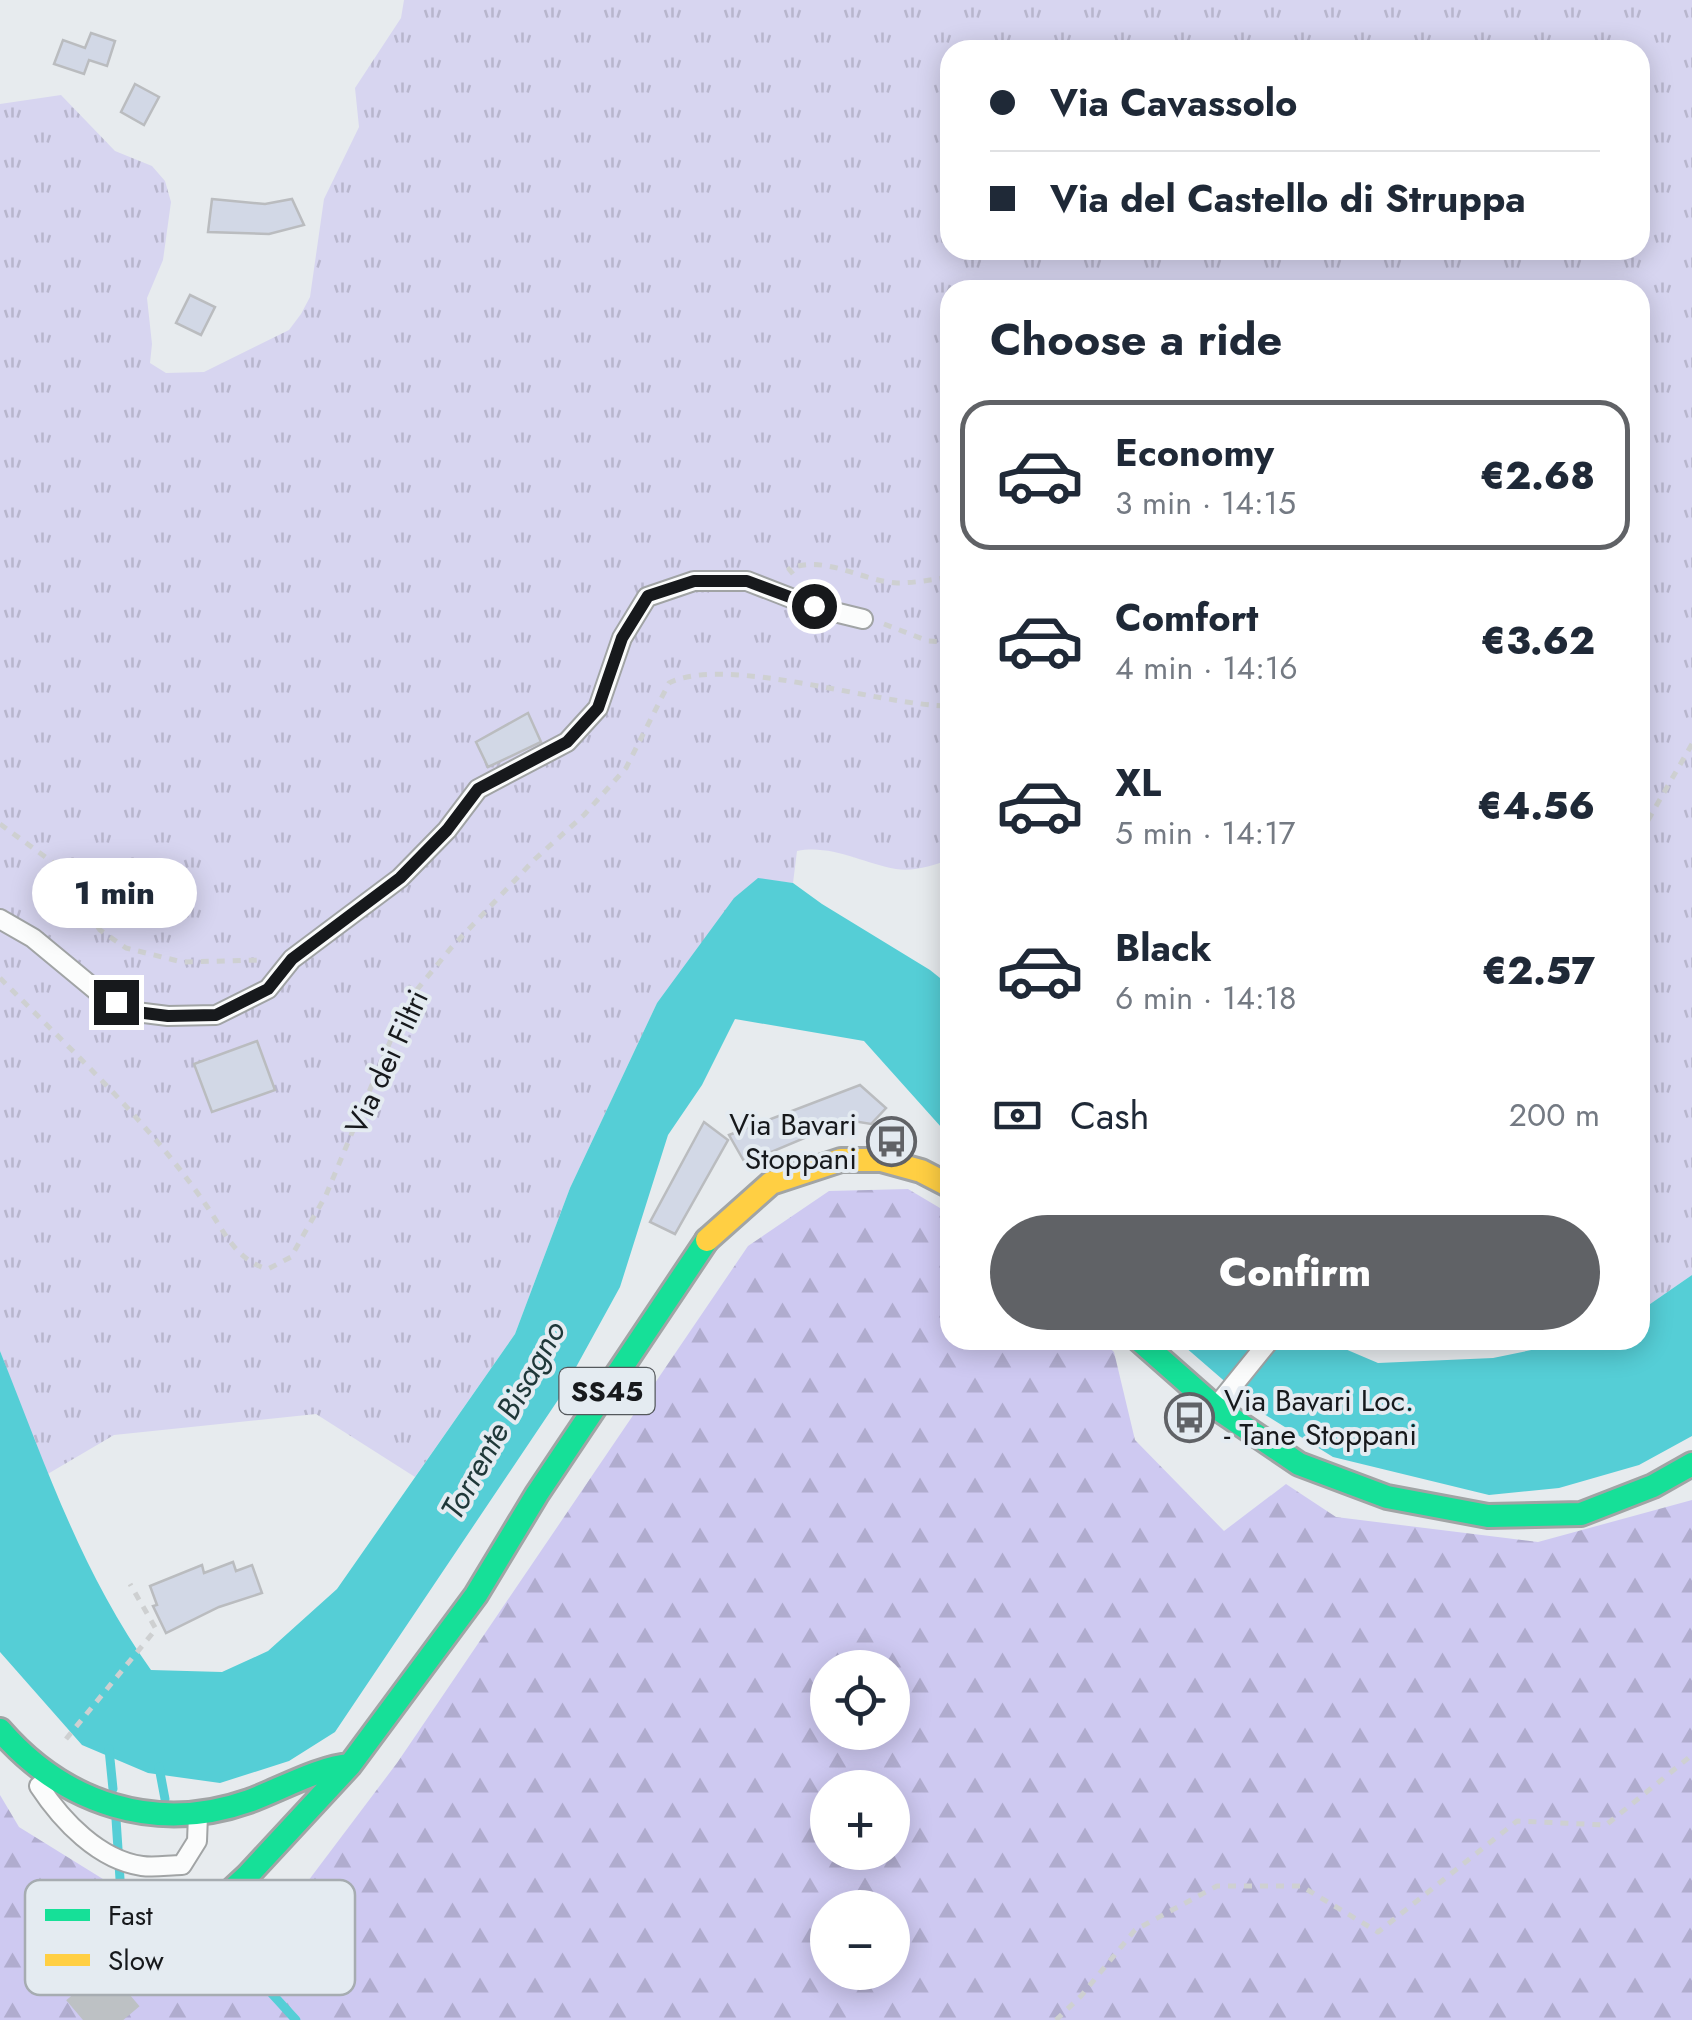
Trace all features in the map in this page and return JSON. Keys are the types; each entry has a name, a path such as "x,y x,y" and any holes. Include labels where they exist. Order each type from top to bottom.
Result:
{"main road":[{"name":"SS45","path":"350,1765 476,1595 537,1494 712,1232 771,1183 841,1160 882,1160 922,1171 940,1181"},
{"path":"1153,1350 1222,1398 1299,1464 1386,1497 1488,1516 1580,1514 1653,1486 1692,1464"},
{"path":"0,1730 16,1752 101,1804 149,1815 198,1815 296,1785 331,1765 350,1765"},
{"path":"243,1880 350,1765"}],"lane":[{"path":"0,919 33,938 97,991 136,1012 216,1015 268,989 292,959 400,878 447,830 478,789 567,742 598,708 622,638 648,596 694,581 747,581 863,619"},
{"path":"1222,1398 1262,1350"},
{"path":"16,1752 48,1801 99,1851 142,1866 182,1865 197,1840 198,1815"}],"path":[{"path":"796,579 790,569 801,564 844,569 896,583 940,578"},
{"path":"863,619 902,629 928,642 940,642"},
{"name":"Via dei Filtri","path":"0,978 168,1153 232,1246 254,1266 268,1269 291,1258 326,1195 415,992 451,948 626,768 669,683 708,675 744,675 940,704"},
{"path":"1650,817 1692,744"},
{"path":"0,824 56,864 100,930 126,948 182,962 292,959"},
{"path":"60,1747 156,1629 130,1584"},
{"path":"1056,2020 1135,1930 1217,1886 1301,1886 1378,1932 1517,1820 1606,1825 1692,1756"}],"green space":[{"path":"404,0 1692,0 1692,1275 1650,1304 1650,280 940,280 940,863 903,870 834,852 797,851 793,883 758,879 657,1003 570,1188 515,1334 415,1477 316,1414 114,1435 46,1475 0,1351 0,104 61,95 115,151 152,166 165,181 171,202 163,260 147,298 150,363 166,373 204,372 289,330 301,314 310,297 324,199 359,127 355,88 401,18"},
{"path":"908,1189 940,1208 940,1350 1112,1350 1135,1440 1224,1531 1286,1484 1336,1517 1538,1542 1692,1500 1692,2020 0,2020 0,1795 19,1827 105,1880 25,1880 25,1995 355,1995 355,1880 309,1880 397,1763 748,1246 829,1191"}],"water":[{"name":"Torrente Bisagno","path":"758,878 793,883 940,978 940,1126 864,1041 735,1019 702,1085 668,1135 620,1287 558,1400 335,1732 289,1761 220,1783 148,1773 82,1745 0,1652 0,1351 84,1555 151,1670 222,1672 268,1651 337,1589 515,1334 570,1188 657,1003 734,898"},
{"path":"1692,1275 1692,1436 1639,1465 1559,1488 1489,1495 1333,1457 1259,1411 1189,1350 1347,1350 1378,1363 1493,1358 1532,1350 1650,1350 1650,1304"}],"building":[{"path":"91,33 115,41 107,66 89,60 84,74 54,64 63,40 85,48"},
{"path":"135,84 159,97 144,125 121,112"},
{"path":"212,199 265,204 292,199 304,225 269,234 208,232"},
{"path":"190,295 215,307 201,335 176,323"},
{"path":"528,713 541,742 488,767 476,742"},
{"path":"257,1041 275,1090 212,1112 194,1064"},
{"path":"860,1085 886,1108 871,1124 847,1120 745,1163 729,1135"},
{"path":"704,1122 728,1140 675,1234 650,1222"},
{"path":"233,1562 236,1571 252,1565 262,1593 219,1607 166,1633 153,1606 157,1605 150,1586 202,1565 204,1573"}],"waterway":[{"path":"109,1749 113,1789"},
{"path":"159,1767 165,1799"},
{"path":"116,1819 120,1880"},
{"path":"110,2020 114,1995"},
{"path":"273,1995 296,2020"}],"tunnel":[{"path":"83,2020 113,1995"}],"traffic: fast":[{"path":"243,1880 350,1765 476,1595 537,1494 707,1240"},
{"path":"1150,1350 1215,1407 1299,1464 1387,1497 1488,1516 1581,1514 1653,1486 1692,1464"},
{"path":"0,1730 25,1756 82,1794 146,1813 214,1810 350,1765"}],"traffic: slow":[{"path":"707,1240 771,1183 841,1160 881,1160 940,1181"}],"place":[{"name":"Via Bavari Stoppani","path":"892,1142"},
{"name":"Via Bavari Loc. - Tane Stoppani","path":"1189,1418"}],"route":[{"path":"116,1002 136,1012 216,1015 268,989 292,959 400,878 447,830 478,789 567,742 598,708 622,638 648,596 694,581 747,581 814,606"}]}
